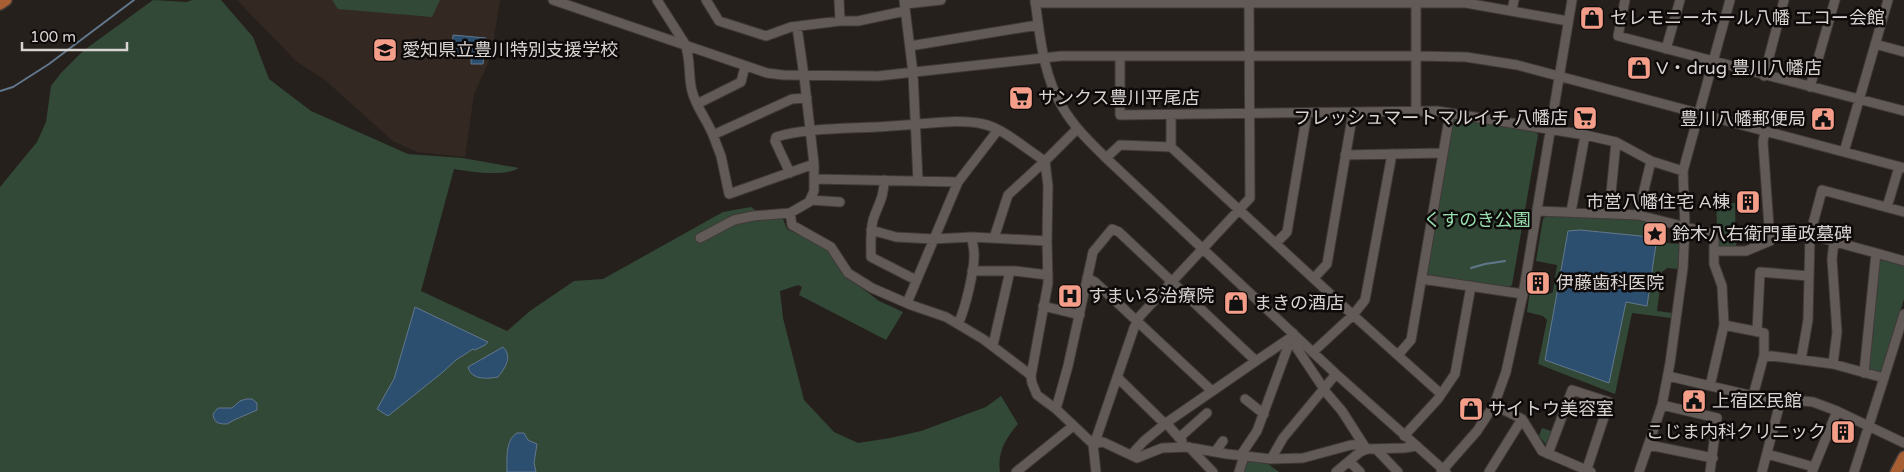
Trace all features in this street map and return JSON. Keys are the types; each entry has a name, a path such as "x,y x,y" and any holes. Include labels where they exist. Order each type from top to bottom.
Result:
{"main road":[{"path":"1896,472 1904,456"}],"street":[{"path":"553,0 767,73 804,76 878,76 1044,57 1416,56 1466,57 1491,60 1560,76 1901,168 1887,207"},
{"path":"657,0 688,51 689,78 697,104 707,120 721,156 729,194 814,164"},
{"path":"706,0 719,21 766,36 791,27 840,21 858,21 905,5 940,0"},
{"path":"839,0 840,21"},
{"path":"1512,11 1514,0"},
{"path":"1568,21 1466,1 1035,2 1048,74 1062,107 1077,129 1292,336 1313,352 1443,471 1478,431 1494,404 1512,350 1572,0"},
{"path":"1625,0 1618,36 1764,76 1904,110"},
{"path":"1666,49 1680,0"},
{"path":"1639,472 1662,405 1668,376 1683,268 1685,227 1683,171 1730,0"},
{"path":"1764,76 1784,0"},
{"path":"1810,87 1835,0"},
{"path":"1844,152 1888,0"},
{"path":"1096,472 1093,444 1137,321 1202,248 1250,198 1249,2"},
{"path":"1416,2 1416,112"},
{"path":"905,5 913,73 918,181"},
{"path":"910,46 1038,25"},
{"path":"700,238 734,220 790,213 809,202 814,192 814,164 807,98 796,27"},
{"path":"1875,44 1904,52"},
{"path":"1120,56 1120,115 1171,116 1436,111 1585,135 1616,142 1651,161 1683,171"},
{"path":"697,104 741,82 746,66"},
{"path":"713,135 792,99 807,98"},
{"path":"1314,278 1327,264 1353,112"},
{"path":"1276,243 1287,232 1308,113"},
{"path":"1398,355 1411,340 1450,113"},
{"path":"1171,116 1172,147"},
{"path":"790,174 777,146 776,137 810,132 973,122 998,130 1045,161 1047,166 1048,204 1046,241 1048,283 1031,376 1032,383 1037,395 1056,409 1093,444"},
{"path":"994,238 1008,195 1077,129"},
{"path":"906,303 958,182 998,130"},
{"path":"1714,251 1746,251 1770,241 1763,142 1765,131"},
{"path":"1571,212 1585,135"},
{"path":"1609,213 1616,142"},
{"path":"1106,158 1120,145 1172,147 1441,394"},
{"path":"1345,155 1442,153"},
{"path":"1313,352 1353,315 1366,300 1392,154"},
{"path":"1638,215 1651,161"},
{"path":"814,179 958,182"},
{"path":"884,180 884,194 871,230 872,256 916,280"},
{"path":"1801,360 1808,320 1810,235 1822,190 1904,212"},
{"path":"810,200 840,202"},
{"path":"1537,210 1638,215 1714,234 1714,264 1722,286 1724,325 1710,386"},
{"path":"790,213 792,225 831,247 848,273 872,288 958,324 993,345 1031,376"},
{"path":"1056,409 1080,315 1093,252 1112,229 1119,232 1256,362"},
{"path":"871,230 896,237 933,240 972,237 1046,241"},
{"path":"1810,235 1904,261"},
{"path":"958,324 962,317 972,271 974,254 972,237"},
{"path":"1833,364 1837,332 1832,259 1834,242"},
{"path":"1864,373 1876,253"},
{"path":"972,271 1010,270 1048,275"},
{"path":"993,345 1010,270"},
{"path":"1757,332 1760,272 1809,276"},
{"path":"1087,278 1094,282 1137,321 1212,392"},
{"path":"1422,279 1523,294"},
{"path":"1404,436 1441,394 1455,374 1470,286"},
{"path":"1043,306 1080,315"},
{"path":"1854,472 1904,314"},
{"path":"1724,325 1764,333 1764,355 1752,396"},
{"path":"1131,455 1144,440 1292,336"},
{"path":"1292,336 1324,389 1368,448 1392,470"},
{"path":"1239,472 1242,456 1257,431 1292,336"},
{"path":"1764,355 1833,364 1884,378"},
{"path":"1272,459 1283,438 1336,374"},
{"path":"1668,376 1752,396 1813,402 1837,411 1904,443"},
{"path":"1118,377 1213,472"},
{"path":"1494,404 1522,419 1542,452 1588,471 1609,402 1572,390 1548,454"},
{"path":"1245,399 1264,414"},
{"path":"1762,472 1781,399"},
{"path":"1662,405 1717,418 1710,472"},
{"path":"1767,454 1813,469 1837,411"},
{"path":"1179,438 1207,412"},
{"path":"1489,472 1522,419"},
{"path":"1016,472 1073,426"},
{"path":"1215,452 1223,441"},
{"path":"1093,444 1103,442 1137,458 1162,448 1188,447 1272,459 1303,458 1351,445 1368,448 1417,446"},
{"path":"1649,445 1713,458"},
{"path":"1336,472 1360,452 1368,448"},
{"path":"1349,461 1360,472"},
{"path":"1896,472 1904,468"}],"shaded area":[{"path":"237,0 500,0 491,56 474,94 465,157 417,152 393,141 324,79 297,62"}],"green space":[{"path":"153,0 187,2 192,0 221,0 253,37 269,79 311,111 408,154 463,158 519,168 496,173 454,169 421,291 507,331 530,311 574,281 603,279 723,212 751,207 768,219 783,219 787,229 828,248 842,273 879,301 903,312 886,340 799,295 802,287 798,285 780,291 783,318 804,400 834,432 858,443 890,438 921,431 986,407 1001,396 1018,424 1003,446 999,465 1000,472 0,472 0,187 37,142 46,122 51,86 61,73 83,51"},
{"path":"332,0 440,0 432,17 338,9"},
{"name":"くすのき公園","path":"1449,117 1536,131 1538,135 1512,285 1508,287 1424,274"},
{"path":"1735,203 1736,246 1718,246 1716,204"},
{"path":"1547,215 1637,218 1666,226 1666,243 1680,244 1678,269 1667,268 1662,272 1657,311 1672,313 1671,318 1632,313 1615,394 1538,364 1547,320 1543,316 1527,312 1530,291 1549,294 1553,292 1557,265 1536,261 1543,219"},
{"path":"1879,259 1904,265 1904,299 1881,374 1869,369"},
{"path":"1542,428 1554,432 1548,447 1539,436"},
{"path":"1245,459 1264,461 1279,472 1240,472"}],"water":[{"path":"453,35 486,38 483,64 471,64 471,55 452,53"},
{"path":"1580,230 1641,236 1656,244 1647,306 1626,302 1609,383 1545,360 1568,231"},
{"path":"415,307 488,342 456,360 388,416 377,409 394,379"},
{"path":"503,347 508,359 498,377 480,378 472,374 468,367"},
{"path":"252,399 257,403 257,410 227,424 215,421 213,414 218,408 232,408 240,401"},
{"path":"517,433 524,433 528,440 537,444 534,463 536,472 507,472 510,440"}],"waterway":[{"path":"0,91 13,87 49,64 134,0"},
{"path":"1471,268 1505,261"}],"place":[{"name":"セレモニーホール八幡 エコー会館","path":"1592,18"},
{"name":"愛知県立豊川特別支援学校","path":"385,50"},
{"name":"V・drug 豊川八幡店","path":"1639,68"},
{"name":"サンクス豊川平尾店","path":"1021,98"},
{"name":"フレッシュマートマルイチ 八幡店","path":"1585,118"},
{"name":"豊川八幡郵便局","path":"1823,119"},
{"name":"市営八幡住宅 A棟","path":"1748,202"},
{"name":"鈴木八右衛門重政墓碑","path":"1655,234"},
{"name":"伊藤歯科医院","path":"1538,283"},
{"name":"すまいる治療院","path":"1070,296"},
{"name":"まきの酒店","path":"1236,303"},
{"name":"上宿区民館","path":"1694,401"},
{"name":"サイトウ美容室","path":"1471,409"},
{"name":"こじま内科クリニック","path":"1843,432"}]}
